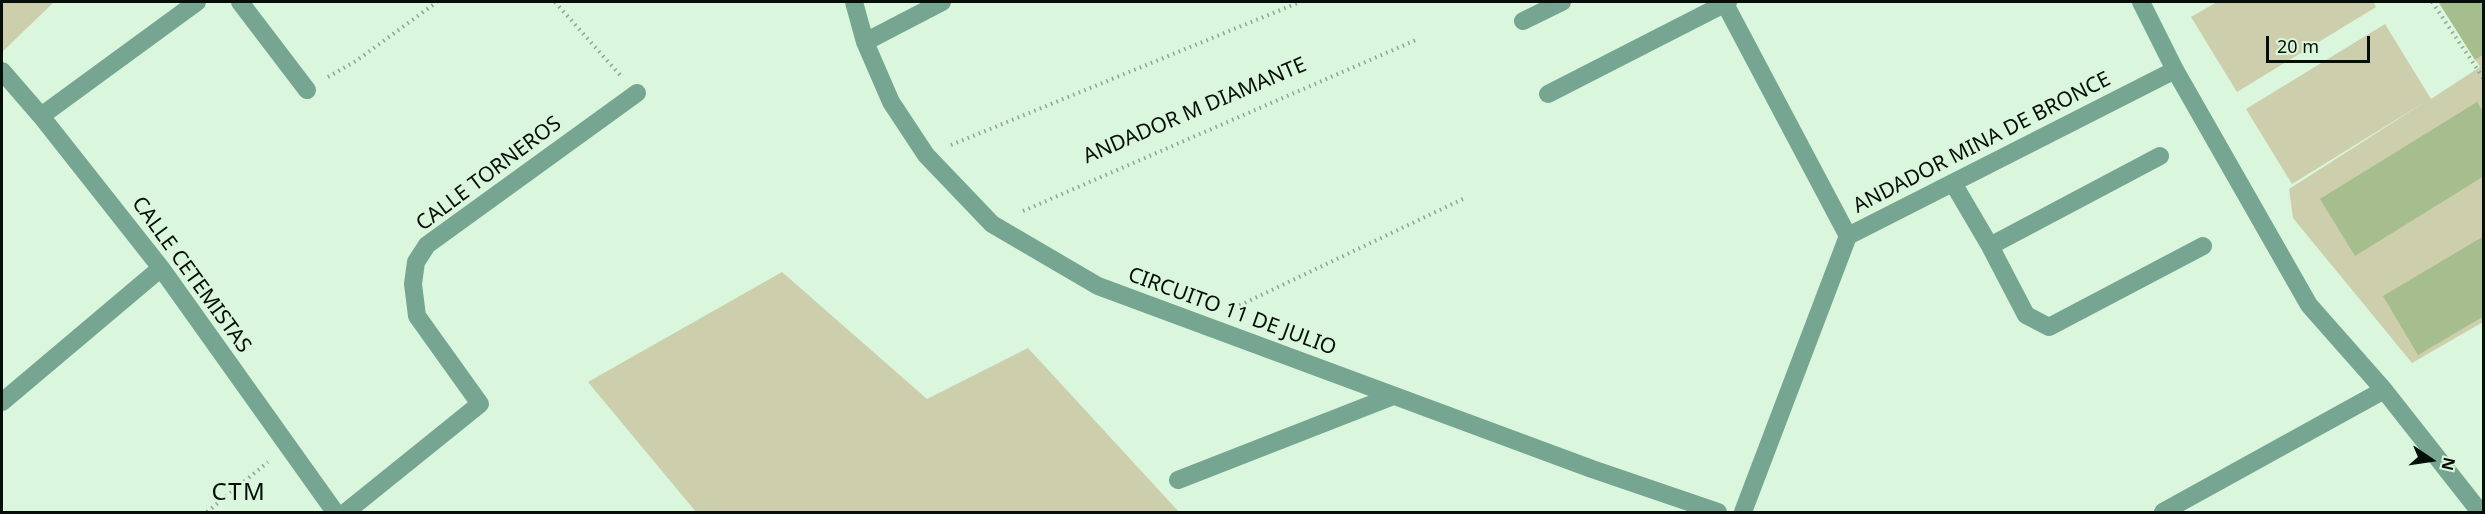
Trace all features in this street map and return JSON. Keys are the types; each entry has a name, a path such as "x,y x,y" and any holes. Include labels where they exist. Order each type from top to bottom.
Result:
{"street":[{"path":"42,116 197,2"},
{"path":"240,2 307,90"},
{"name":"CIRCUITO 11 DE JULIO","path":"854,2 865,42 891,102 926,155 992,224 1098,286 1592,469 1718,513"},
{"path":"865,42 942,2"},
{"path":"1523,21 1562,2"},
{"path":"1548,94 1725,2 1848,236"},
{"path":"2141,2 2175,70 2309,305 2384,390 2480,513"},
{"name":"ANDADOR MINA DE BRONCE","path":"1743,513 1848,236 2175,70"},
{"name":"CALLE CETEMISTAS","path":"2,71 42,116 160,268 334,513"},
{"name":"CALLE TORNEROS","path":"346,513 480,404 417,316 413,284 416,262 427,245 637,93"},
{"path":"1990,246 2160,156"},
{"path":"1953,183 1990,246 2026,315 2049,327 2203,246"},
{"path":"2,402 160,268"},
{"path":"2163,513 2384,390"},
{"path":"1178,480 1393,396"}],"path":[{"path":"307,90 356,61 437,2"},
{"path":"555,2 637,93"},
{"path":"926,155 1300,2"},
{"path":"2432,2 2484,79"},
{"name":"ANDADOR M DIAMANTE","path":"992,224 1416,40"},
{"path":"1224,312 1465,198"},
{"path":"207,513 287,446"}],"green space":[{"path":"2,2 54,2 2,52"},
{"path":"2217,2 2373,2 2376,7 2237,92 2191,17"},
{"path":"2438,2 2483,2 2483,322 2412,363 2293,218 2289,189 2428,100 2292,184 2246,109 2385,24 2431,99 2480,67"},
{"path":"782,272 927,399 1028,348 1179,512 696,512 588,382"}],"building":[{"path":"2443,2 2484,2 2484,54 2475,60 2440,4"},
{"path":"2477,102 2484,113 2484,176 2355,256 2320,199"},
{"path":"2484,236 2484,316 2418,355 2383,296"}],"district":[{"name":"CTM","path":"239,493"}]}
